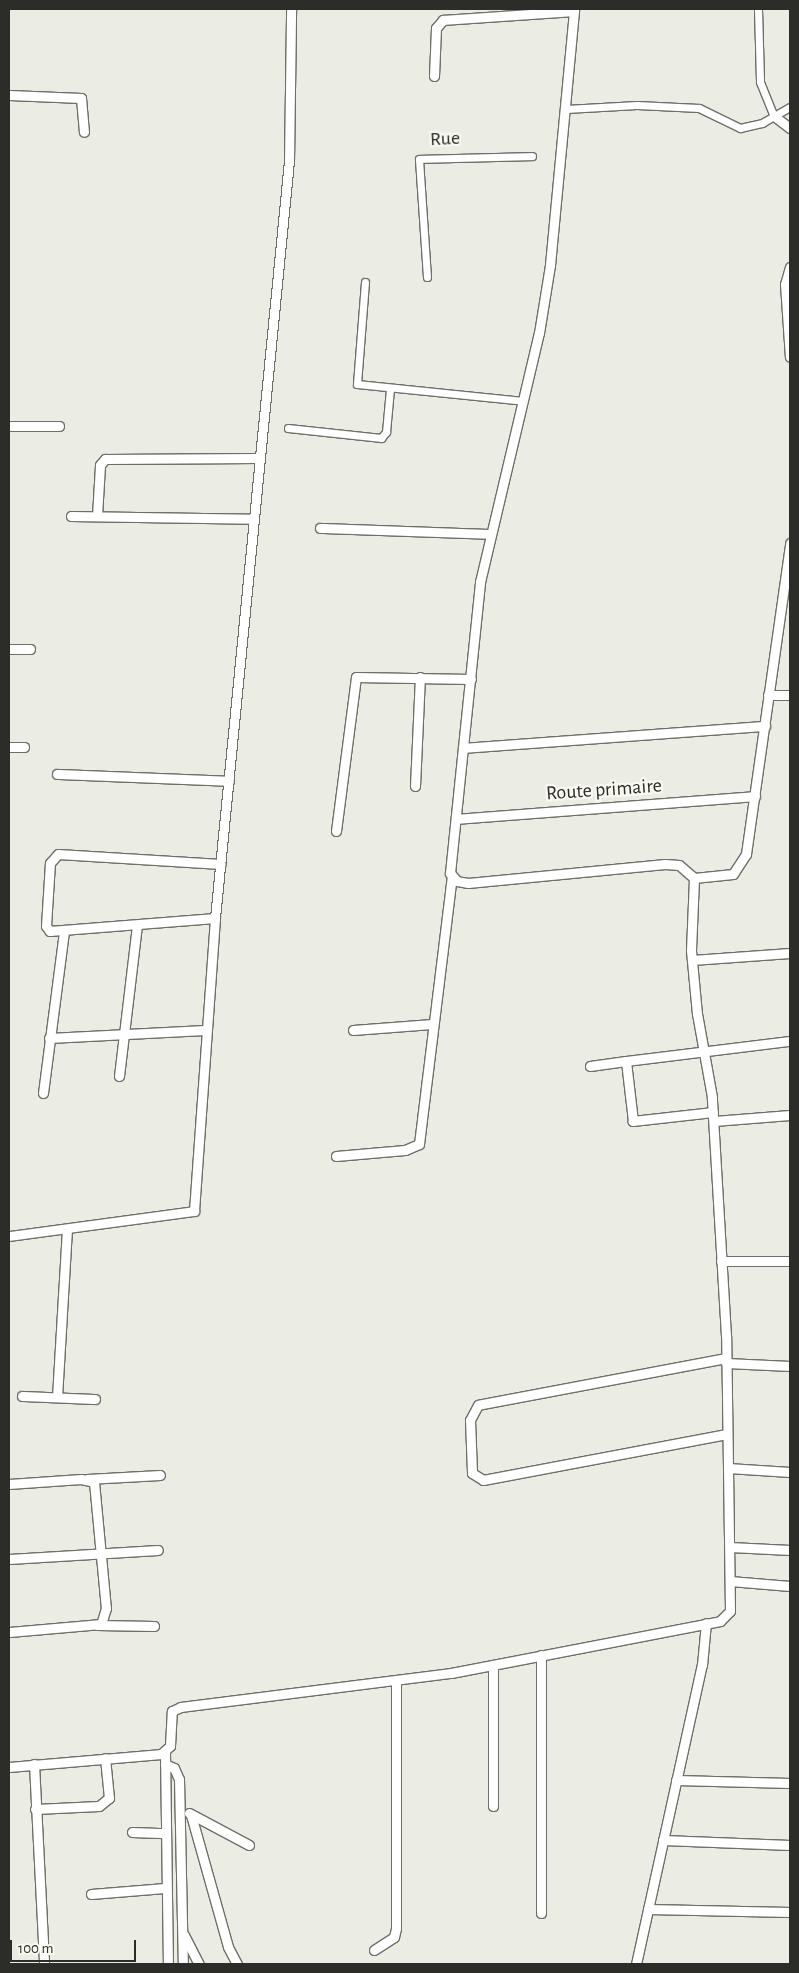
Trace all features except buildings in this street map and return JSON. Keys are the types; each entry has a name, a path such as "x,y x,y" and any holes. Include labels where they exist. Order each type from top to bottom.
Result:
{"street":[{"path":"9,1236 193,1212 200,1170 205,1030 257,458 289,161 291,9"},
{"path":"758,9 760,82 774,116 790,128"},
{"path":"336,1156 405,1150 419,1144 432,1024 452,877 449,866 464,748 476,606 523,400 550,264 574,10 442,20 436,28 434,76"},
{"path":"9,95 81,98 84,132"},
{"path":"566,109 637,105 699,108 740,128 774,116 790,107"},
{"name":"Rue","path":"427,277 419,159 532,156"},
{"path":"790,267 785,284 790,357"},
{"path":"365,282 356,379 360,386 523,400"},
{"path":"288,428 381,438 386,432 390,390"},
{"path":"9,426 59,426"},
{"path":"97,516 100,466 104,459 257,458"},
{"path":"71,516 253,518"},
{"path":"320,528 491,534"},
{"path":"452,877 468,883 665,864 679,865 694,878 733,874 741,867 766,726 768,695 790,543"},
{"path":"9,649 30,649"},
{"path":"336,831 356,677 471,679"},
{"path":"415,786 420,677"},
{"path":"768,695 790,695"},
{"path":"464,748 766,726"},
{"path":"9,747 24,747"},
{"path":"56,774 229,781"},
{"name":"Route primaire","path":"456,819 755,796"},
{"path":"215,918 64,931 50,931 46,926 54,855 221,864"},
{"path":"168,1964 165,1888 165,1752 176,1709 396,1681 493,1665 706,1623 728,1616 730,1547 726,1434 726,1360 713,1117 692,960 694,878"},
{"path":"119,1076 137,925"},
{"path":"42,1093 64,931"},
{"path":"692,960 790,953"},
{"path":"353,1030 432,1024"},
{"path":"49,1038 205,1030"},
{"path":"590,1066 703,1050 790,1041"},
{"path":"626,1061 633,1121 790,1115"},
{"path":"56,1397 67,1229"},
{"path":"721,1261 790,1261"},
{"path":"726,1434 483,1480 472,1473 470,1420 478,1405 726,1360 790,1366"},
{"path":"22,1396 95,1399"},
{"path":"728,1468 790,1472"},
{"path":"9,1484 160,1475"},
{"path":"81,1479 94,1482 101,1551 106,1619 95,1625"},
{"path":"730,1547 790,1550"},
{"path":"9,1560 101,1551 158,1550"},
{"path":"730,1581 790,1586"},
{"path":"636,1964 702,1665 706,1623"},
{"path":"9,1632 95,1625 154,1626"},
{"path":"540,1655 540,1913"},
{"path":"493,1665 494,1806"},
{"path":"374,1950 394,1937 396,1928 396,1681"},
{"path":"9,1767 165,1752"},
{"path":"35,1809 99,1806 109,1798 104,1758"},
{"path":"34,1764 44,1964"},
{"path":"165,1764 177,1772 180,1801 183,1964"},
{"path":"676,1780 790,1783"},
{"path":"180,1801 191,1815 228,1947 237,1964"},
{"path":"191,1815 249,1845"},
{"path":"132,1832 166,1833"},
{"path":"663,1840 790,1845"},
{"path":"92,1894 165,1888"},
{"path":"648,1909 790,1912"},
{"path":"181,1930 199,1964"}]}
